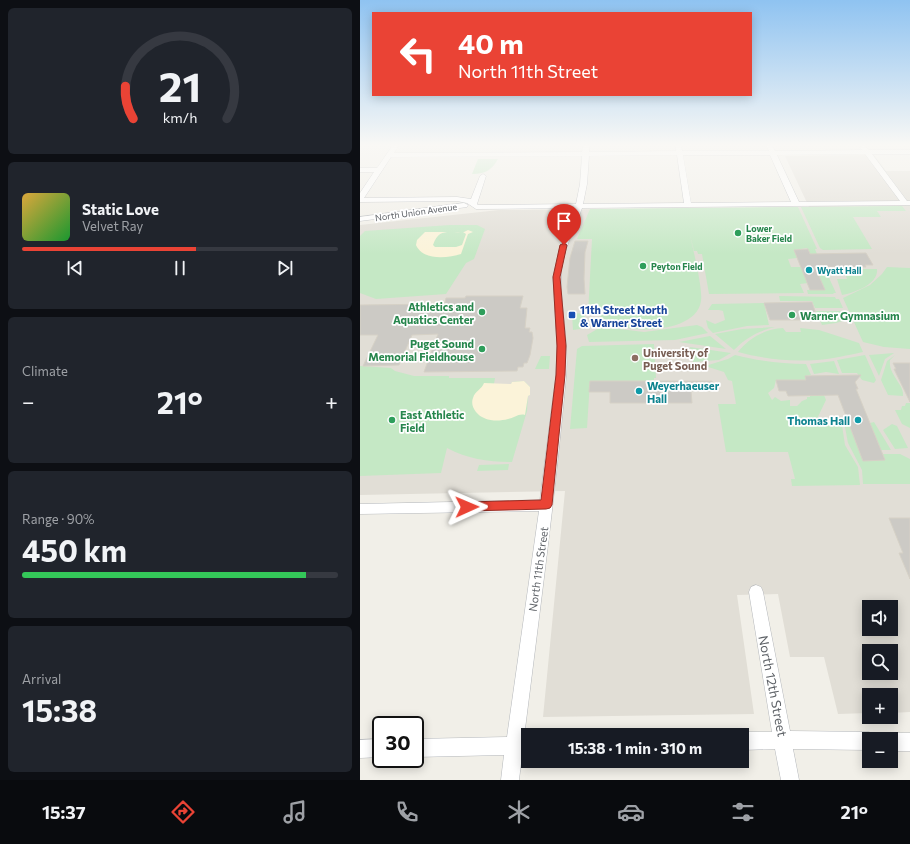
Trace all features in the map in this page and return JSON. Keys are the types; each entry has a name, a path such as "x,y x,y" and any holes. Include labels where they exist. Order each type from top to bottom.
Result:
{"street":[{"path":"360,199 372,181"},
{"path":"473,204 481,181"},
{"name":"North 11th Street","path":"523,728 561,375 562,346 557,273 564,245 580,202 582,181"},
{"path":"684,181 687,201"},
{"path":"786,181 795,200"},
{"path":"888,181 899,196 907,203"},
{"name":"North Union Avenue","path":"360,199 457,199 469,201 476,207 580,202 795,200 910,196"},
{"name":"North Union Avenue","path":"795,200 907,203"},
{"name":"North Union Avenue","path":"360,219 473,204"},
{"path":"360,509 546,505"},
{"name":"North 12th Street","path":"756,592 784,740 790,780"},
{"path":"749,741 862,742"},
{"path":"898,742 910,742"},
{"name":"North 11th Street","path":"510,780 521,746"},
{"path":"424,748 521,746"},
{"path":"360,749 372,748"}],"shaded area":[{"name":"University of Puget Sound","path":"797,181 910,181 910,712 898,713 898,688 862,688 862,713 838,714 824,657 790,657 778,594 737,595 754,714 543,717 565,491 360,495 360,225 499,210 809,207"}],"green space":[{"path":"902,206 906,211 877,211 881,217 853,217 872,249 823,250 820,248 801,207"},
{"path":"798,207 817,249 815,249 817,254 810,254 807,248 794,250 797,258 788,259 791,267 801,267 808,283 800,284 804,293 709,294 702,254 698,254 697,251 694,251 690,235 701,288 701,301 698,310 691,318 681,323 659,329 636,329 612,324 598,314 588,314 592,239 577,239 590,209"},
{"path":"450,225 477,225 485,229 474,259 466,263 446,294 376,299 360,293 360,236 365,231"},
{"path":"815,267 824,267 836,293 808,294 807,290 825,290"},
{"path":"887,267 910,268 910,349 884,347 863,342 843,298 870,285"},
{"path":"858,269 877,269 877,274 865,287 842,295 837,279 847,279 845,273 859,273"},
{"path":"779,296 835,297 836,299 839,299 843,308 815,308 812,301 780,301"},
{"path":"764,303 769,325 747,326 713,333 708,328 706,320 715,324 725,320 723,311 708,310 712,304"},
{"path":"816,311 845,311 849,319 822,325"},
{"path":"584,313 585,317 580,329 573,330 572,314"},
{"path":"606,324 620,329 644,332 697,325 702,327 708,333 675,340 589,342 587,335"},
{"path":"775,327 753,336 734,350 715,334 742,329"},
{"path":"783,328 786,332 801,332 800,328 819,330 859,343 863,352 829,359 797,361 767,358 738,352 747,342 758,335 770,330"},
{"path":"710,336 726,349 679,342"},
{"path":"654,344 656,378 654,378 654,381 590,381 587,428 570,429 577,349 582,346"},
{"path":"690,347 731,353 719,360 693,362"},
{"path":"894,353 885,359 879,376 869,355"},
{"path":"735,355 770,362 806,364 811,375 805,376 806,380 776,380 774,388 768,393 772,400 775,397 781,401 790,400 790,406 797,406 802,401 807,399 807,397 810,397 810,395 824,395 826,400 815,423 819,425 821,422 831,422 842,425 845,445 858,467 860,485 792,486 791,479 795,479 788,452 726,452 718,404 736,404 732,381 728,380 724,372 705,366 728,359"},
{"path":"865,355 876,380 874,383 862,380 857,373 842,373 837,360"},
{"path":"895,355 890,360 890,365 891,370 902,388 903,396 888,395 881,380 887,361"},
{"path":"541,356 550,356 549,369 535,369"},
{"path":"834,361 839,374 826,372 814,374 810,364"},
{"path":"360,366 391,368 395,371 414,376 495,378 494,384 511,384 512,382 524,381 530,387 530,395 528,396 527,411 512,462 478,459 463,455 447,448 441,473 360,476"},
{"path":"906,403 910,403 910,428 902,424 895,410 901,410 902,406 905,406"},
{"path":"844,422 848,422 863,461 885,460 883,454 900,454 910,459 910,484 863,484 862,470 848,443"},
{"path":"874,422 891,450 881,450 870,423"},
{"path":"892,424 897,426 908,448 895,449 883,430"},
{"path":"509,464 508,470 477,471 479,465"}],"sand":[{"path":"468,230 473,232 468,234 461,254 449,257 436,257 424,254 416,245 417,240 425,232 464,232"},
{"path":"524,381 530,387 530,395 528,396 525,415 519,415 504,420 490,420 479,415 474,409 472,400 484,383 511,384 512,382"}],"building":[{"path":"575,241 588,241 585,252 585,294 568,294 567,287 570,258"},
{"name":"Wyatt Hall","path":"808,249 810,254 866,253 873,265 865,265 866,267 815,267 825,290 810,290 794,250"},
{"path":"466,296 523,296 520,308 527,308 525,328 530,328 529,332 532,332 533,338 530,355 527,363 524,363 523,367 518,367 517,371 424,372 438,334 412,335 399,365 363,366 378,335 360,335 360,305 441,304 445,303 446,298 465,298"},
{"name":"Warner Gymnasium","path":"812,302 818,320 770,320 764,303"},
{"path":"893,363 910,363 910,402 894,369 896,369"},
{"name":"Thomas Hall","path":"861,375 855,382 858,389 856,389 885,460 863,461 838,395 788,396 786,391 779,391 776,380 806,380 805,376"},
{"name":"Weyerhaeuser Hall","path":"590,381 712,381 714,390 691,391 692,403 610,403 610,392 589,392"},
{"path":"889,518 910,518 910,579 899,553 903,553"}],"place":[{"name":"Lower Baker Field","path":"738,233"},
{"name":"Peyton Field","path":"643,266"},
{"name":"Wyatt Hall","path":"809,270"},
{"name":"Athletics and Aquatics Center","path":"482,312"},
{"name":"11th Street North & Warner Street","path":"572,315"},
{"name":"Warner Gymnasium","path":"792,315"},
{"name":"Puget Sound Memorial Fieldhouse","path":"482,349"},
{"name":"University of Puget Sound","path":"635,358"},
{"name":"Weyerhaeuser Hall","path":"639,391"},
{"name":"East Athletic Field","path":"392,420"},
{"name":"Thomas Hall","path":"858,420"}],"route":[{"path":"467,507 546,505 561,375 562,346 557,277 564,245"}]}
